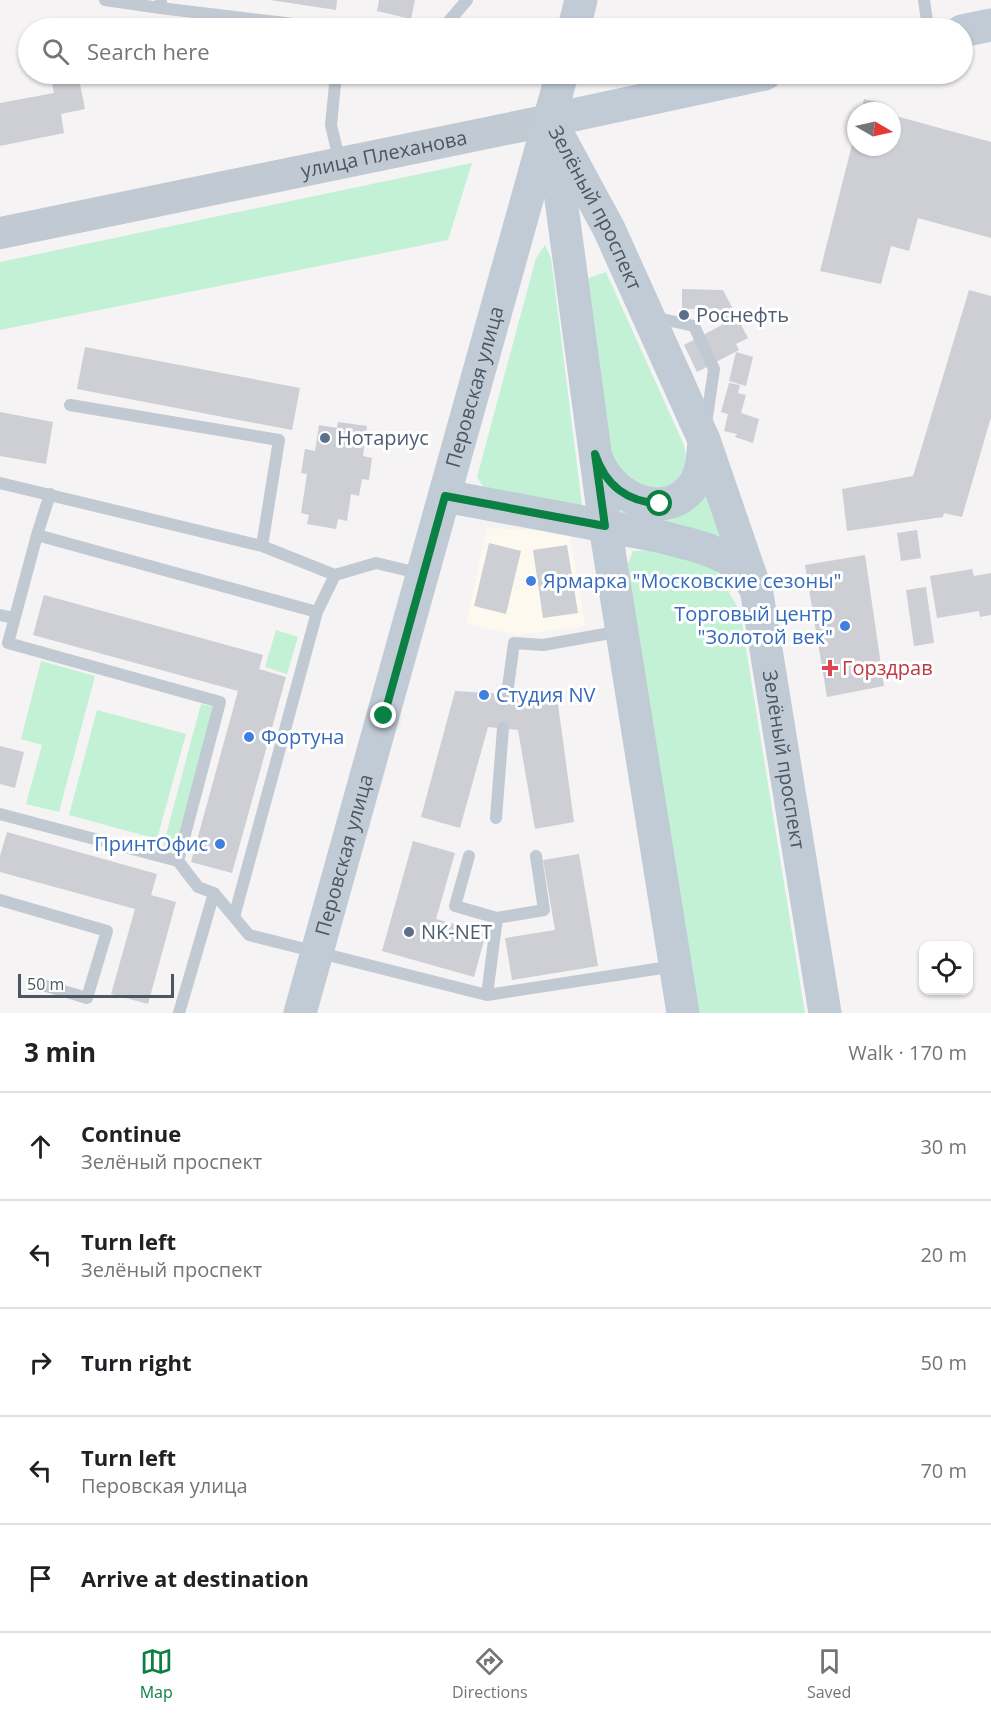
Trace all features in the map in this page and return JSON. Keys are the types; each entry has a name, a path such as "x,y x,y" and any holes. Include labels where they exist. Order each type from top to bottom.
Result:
{"main road":[{"path":"576,18 581,0"},
{"path":"973,29 991,25"},
{"name":"Перовская улица","path":"300,1013 559,84"},
{"name":"улица Плеханова","path":"550,120 718,84"},
{"name":"Зелёный проспект","path":"550,120 609,229 704,440 757,594 825,1013"},
{"name":"Зелёный проспект","path":"550,120 605,526 683,1013"},
{"name":"Зелёный проспект","path":"595,454 601,472 615,487 643,502 660,504 675,500 688,491 697,479 702,464 704,440"},
{"path":"445,496 692,545 728,558 739,566 757,594"}],"street":[{"name":"улица Плеханова","path":"0,233 550,120"}],"lane":[{"path":"105,0 160,4 258,18"},
{"path":"452,18 467,0"},
{"path":"924,0 927,18"},
{"path":"335,84 331,125 340,163"},
{"path":"70,405 279,440 262,546"},
{"path":"0,483 262,546 335,575 376,563 423,574"},
{"path":"50,494 8,643 220,702 178,861"},
{"path":"37,535 317,612"},
{"path":"234,917 317,612 335,575"},
{"path":"0,615 14,618"},
{"path":"507,694 514,643 543,645 622,631"},
{"path":"496,818 503,728"},
{"path":"0,814 178,861 198,886 213,893 249,934 487,994 676,966"},
{"path":"469,856 455,906 497,918 544,910 536,856"},
{"path":"179,1013 213,893"},
{"path":"0,900 107,931 87,998 36,983"},
{"path":"487,994 497,918"}],"shaded area":[{"path":"487,528 570,532 585,626 517,635 466,624"}],"green space":[{"path":"472,163 448,240 0,330 0,262"},
{"path":"545,245 551,258 582,505 566,513 487,492 477,477 536,258"},
{"path":"606,272 684,445 686,460 683,471 665,491 623,480 611,451 586,279"},
{"path":"704,492 722,542 620,517 619,509"},
{"path":"650,550 713,566 740,611 805,1013 695,1013 625,571 633,551"},
{"path":"276,630 298,637 287,674 265,667"},
{"path":"41,661 95,676 59,812 26,804 42,745 21,739"},
{"path":"201,704 213,707 174,853 162,850"},
{"path":"97,710 186,734 157,839 69,815"}],"building":[{"path":"270,0 337,0 336,10"},
{"path":"379,0 415,0 411,18 377,11"},
{"path":"52,84 80,84 85,109 61,114 64,133 0,146 0,103 54,93"},
{"path":"901,117 991,142 991,238 918,218 909,251 891,246 881,284 820,271 849,156 901,156"},
{"path":"682,289 723,290 748,338 736,344 739,350 697,372 684,345 722,325 713,309 682,309"},
{"path":"969,290 991,296 991,417 962,517 944,513 943,517 847,531 842,489 913,476"},
{"path":"85,347 300,388 292,430 77,389"},
{"path":"736,352 753,357 746,386 729,381"},
{"path":"729,383 740,385 738,393 746,395 741,413 759,419 753,443 735,437 737,434 724,431 728,414 721,412"},
{"path":"0,412 53,422 46,464 0,456"},
{"path":"338,422 367,426 363,456 372,458 369,480 362,479 359,496 351,494 347,521 338,519 336,529 307,524 309,515 301,513 307,474 301,473 305,449 315,451 319,425 337,428"},
{"path":"917,530 921,558 901,561 897,533"},
{"path":"489,543 521,551 506,614 474,606"},
{"path":"567,545 578,613 543,618 533,550"},
{"name":"Торговый центр \"Золотой век\"","path":"865,555 884,686 827,697 805,565"},
{"path":"972,569 974,576 991,573 991,615 980,617 979,611 937,618 930,576"},
{"path":"926,587 934,643 914,646 906,590"},
{"path":"44,595 263,655 259,669 286,677 232,873 191,862 238,691 33,635"},
{"path":"455,691 557,697 574,822 535,829 518,730 488,727 460,828 421,817"},
{"path":"0,746 24,752 15,788 0,784"},
{"path":"7,832 157,874 151,895 176,902 148,1004 111,994 135,909 0,872 0,856"},
{"path":"413,841 455,853 436,919 486,933 474,977 382,951"},
{"path":"579,854 598,966 512,980 505,938 555,930 543,860"}],"place":[{"name":"Роснефть","path":"684,315"},
{"name":"Нотариус","path":"325,438"},
{"name":"Ярмарка \"Московские сезоны\"","path":"531,581"},
{"name":"Торговый центр \"Золотой век\"","path":"845,626"},
{"name":"Горздрав","path":"830,668"},
{"name":"Студия NV","path":"484,695"},
{"name":"Фортуна","path":"249,737"},
{"name":"ПринтОфис","path":"220,844"},
{"name":"NK-NET","path":"409,932"}],"route":[{"path":"384,716 445,496 605,526 595,454 601,472 615,487 643,502 660,504"}]}
